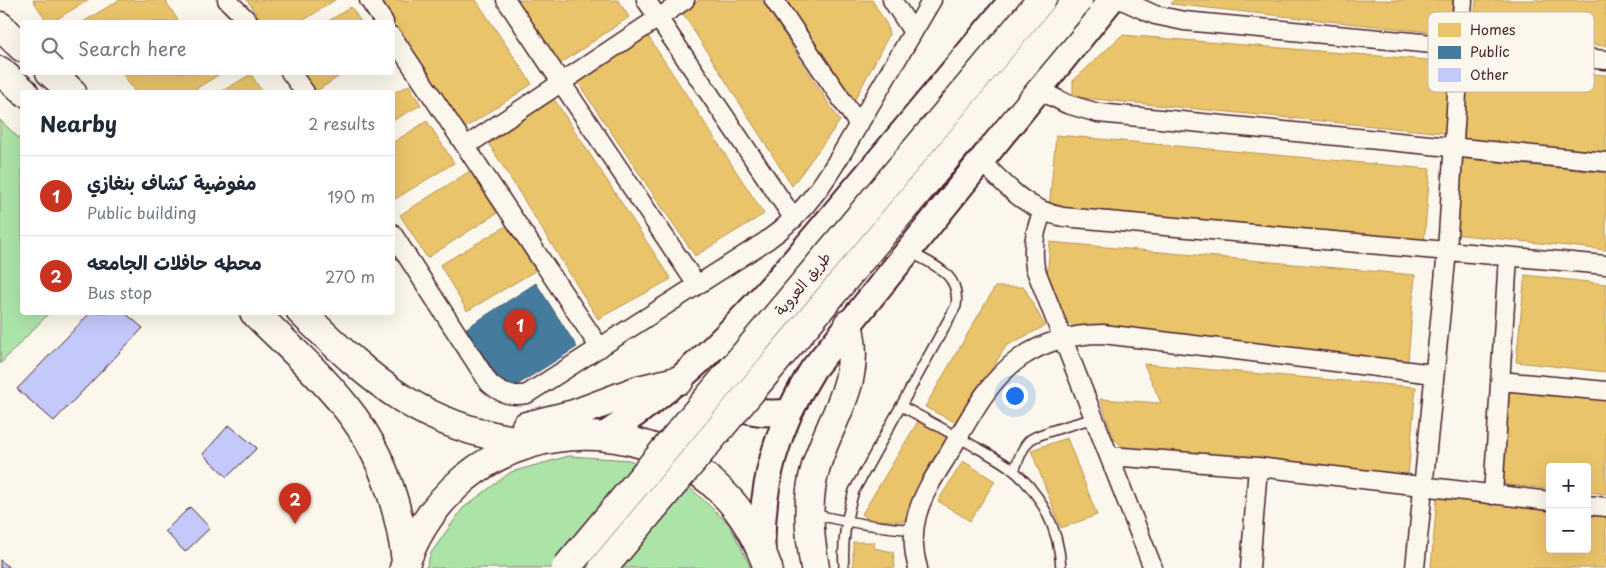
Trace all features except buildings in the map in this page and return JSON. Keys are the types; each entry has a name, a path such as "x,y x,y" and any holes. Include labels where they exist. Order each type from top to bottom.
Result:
{"main road":[{"name":"طريق العروبة","path":"603,436 643,410 686,374 751,309 794,262 1012,0"},
{"name":"طريق العروبة","path":"566,568 1041,0"},
{"name":"طريق العروبة","path":"604,568 1078,0"},
{"path":"765,559 762,523 767,478 777,441 789,412 813,369 1112,0"},
{"path":"0,26 20,45"},
{"path":"0,71 22,90"},
{"path":"53,75 70,90"},
{"path":"257,315 332,390 365,435 379,460 394,499 404,540 405,564"},
{"path":"304,315 376,381 398,397 447,422 468,430 490,436 535,442"},
{"path":"816,568 810,532 811,490 816,467 847,388 852,367 853,352 848,324"},
{"path":"468,430 495,429 548,422 686,374 732,406 760,414 789,412"},
{"path":"405,564 426,520 440,502 474,471 493,459 535,442 573,436 603,436 626,439 648,445 669,454 695,469 724,494 739,511 752,530 765,559"}],"street":[{"path":"227,0 247,20"},
{"path":"369,0 383,20"},
{"path":"506,0 697,285"},
{"path":"646,0 794,219"},
{"path":"466,146 685,0"},
{"path":"774,0 859,125"},
{"path":"892,0 913,32"},
{"path":"395,238 489,383 502,393 510,396 527,394 766,241 794,219 820,190 932,0"},
{"path":"1122,0 1155,15 1184,21 1428,43"},
{"path":"395,40 600,348"},
{"path":"292,75 304,90"},
{"path":"1039,90 1067,104 1098,113 1606,162"},
{"path":"1415,568 1447,251 1457,92"},
{"path":"981,161 1016,196 1043,212 1053,215 1606,266"},
{"path":"1043,212 1035,233 1033,257 1038,279 1153,568"},
{"path":"1493,496 1508,257"},
{"path":"918,568 914,552 916,517 925,494 986,393 1006,369 1032,350 1062,338 1103,334 1434,374"},
{"path":"1501,381 1606,391"},
{"path":"1109,456 1258,467 1493,496 1546,501"},
{"path":"1250,568 1258,467"},
{"path":"1591,505 1606,507"}],"lane":[{"path":"844,568 843,554 846,522 854,491 953,313 957,299 954,284 946,272 908,250"},
{"path":"901,406 1000,460 1014,471 1033,491 1047,514 1056,539 1061,568"},
{"path":"1014,471 1030,440 1041,434 1094,418"},
{"path":"809,513 846,522 914,530"}],"green space":[{"path":"0,120 20,139 20,315 47,315 0,364"},
{"path":"569,456 629,460 685,483 729,524 751,568 426,568 431,553 463,508 511,472"}],"place":[{"name":"مفوضية كشاف بنغازي","path":"520,350"},
{"name":"محطه حافلات الجامعه","path":"295,524"}]}
